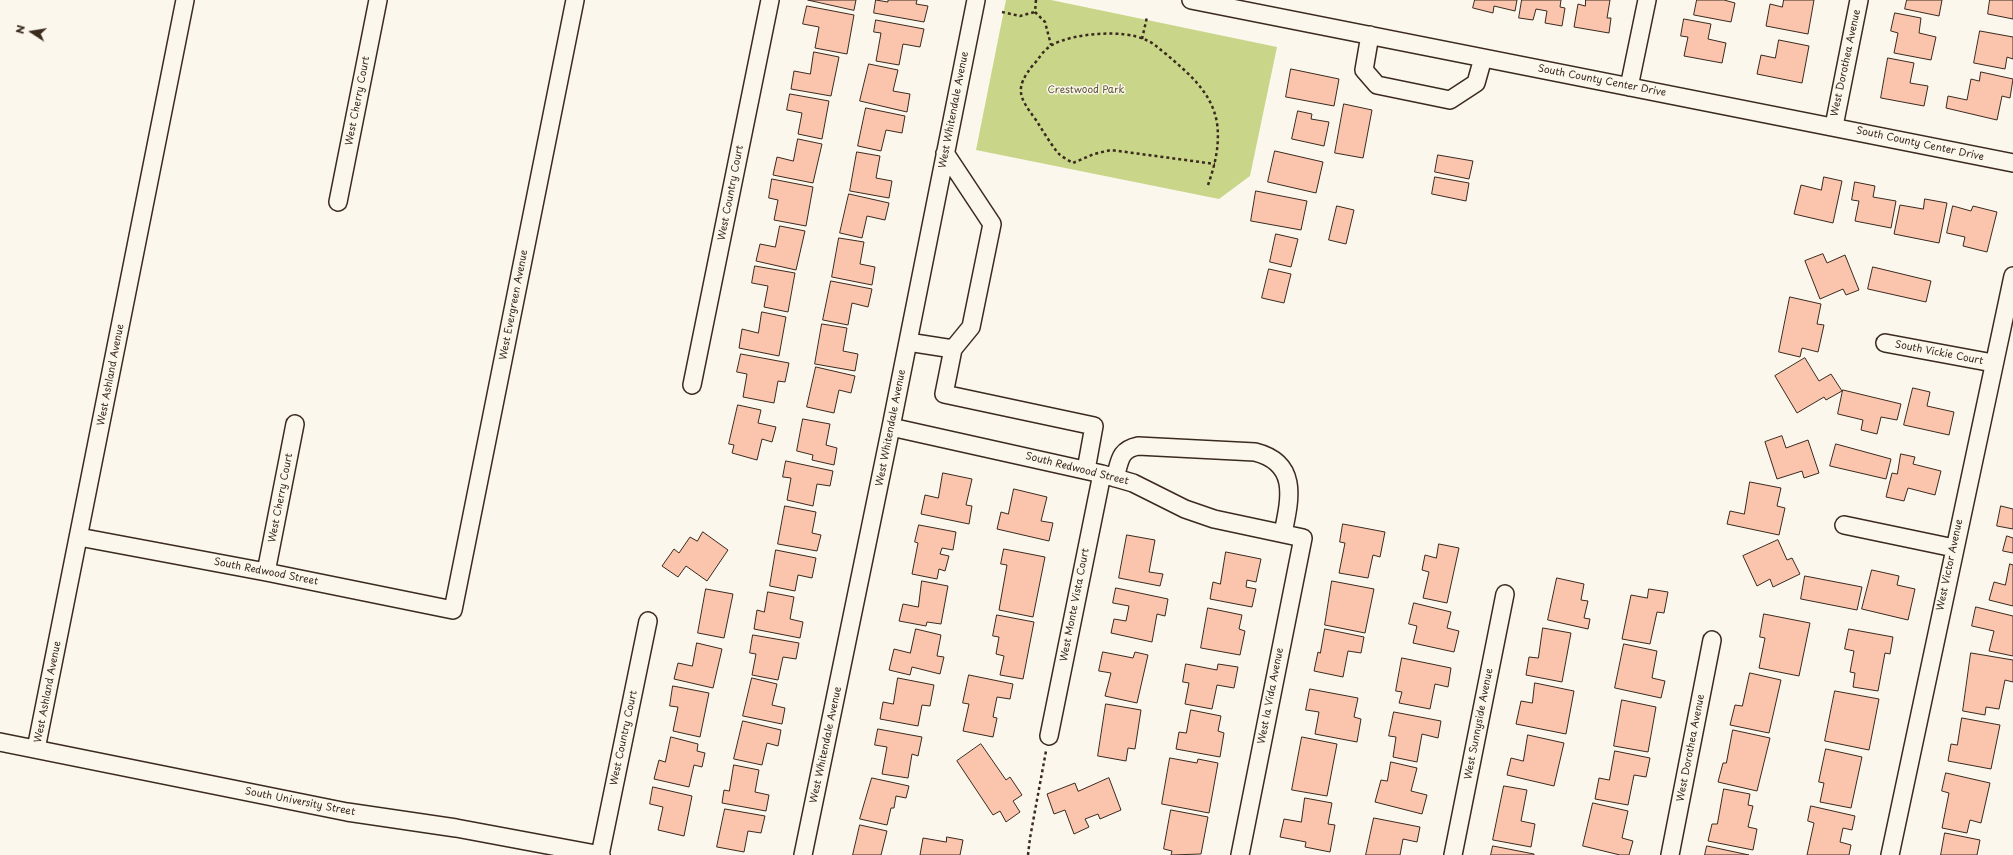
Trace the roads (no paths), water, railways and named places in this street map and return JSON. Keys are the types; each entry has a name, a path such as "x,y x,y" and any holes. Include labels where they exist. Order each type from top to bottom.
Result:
{"street":[{"name":"West Ashland Avenue","path":"36,749 185,0"},
{"name":"West Cherry Court","path":"338,202 378,0"},
{"name":"West Evergreen Avenue","path":"453,610 574,0"},
{"name":"West Country Court","path":"692,385 770,0"},
{"name":"West Whitendale Avenue","path":"803,855 891,427 976,0"},
{"name":"South County Center Drive","path":"1191,0 1834,126 2013,163"},
{"path":"1629,87 1647,0"},
{"name":"West Dorothea Avenue","path":"1834,126 1859,0"},
{"path":"1370,35 1364,70 1377,85 1450,100 1476,83 1483,58"},
{"path":"945,153 992,224 971,327 954,349 944,394 1094,426 1101,474"},
{"name":"West Victor Avenue","path":"1890,855 1993,364 2013,276"},
{"path":"908,342 954,349"},
{"name":"South Vickie Court","path":"1885,343 1993,364"},
{"name":"West Cherry Court","path":"266,572 295,424"},
{"name":"South Redwood Street","path":"891,427 1101,474 1133,483 1185,509 1214,519 1303,538"},
{"path":"1101,474 1128,448 1138,446 1255,452 1268,455 1279,463 1288,478 1289,493 1283,534"},
{"name":"West Monte Vista Court","path":"1049,736 1101,474"},
{"path":"1844,525 1954,548"},
{"name":"South Redwood Street","path":"79,537 266,572 453,610"},
{"name":"West la Vida Avenue","path":"1240,855 1303,538"},
{"name":"West Sunnyside Avenue","path":"1453,855 1505,594"},
{"name":"West Country Court","path":"600,855 648,621"},
{"name":"West Dorothea Avenue","path":"1670,855 1712,640"},
{"name":"South University Street","path":"0,742 347,812 456,828 600,855"}],"park label":[{"name":"Crestwood Park","path":"1086,90"}]}
